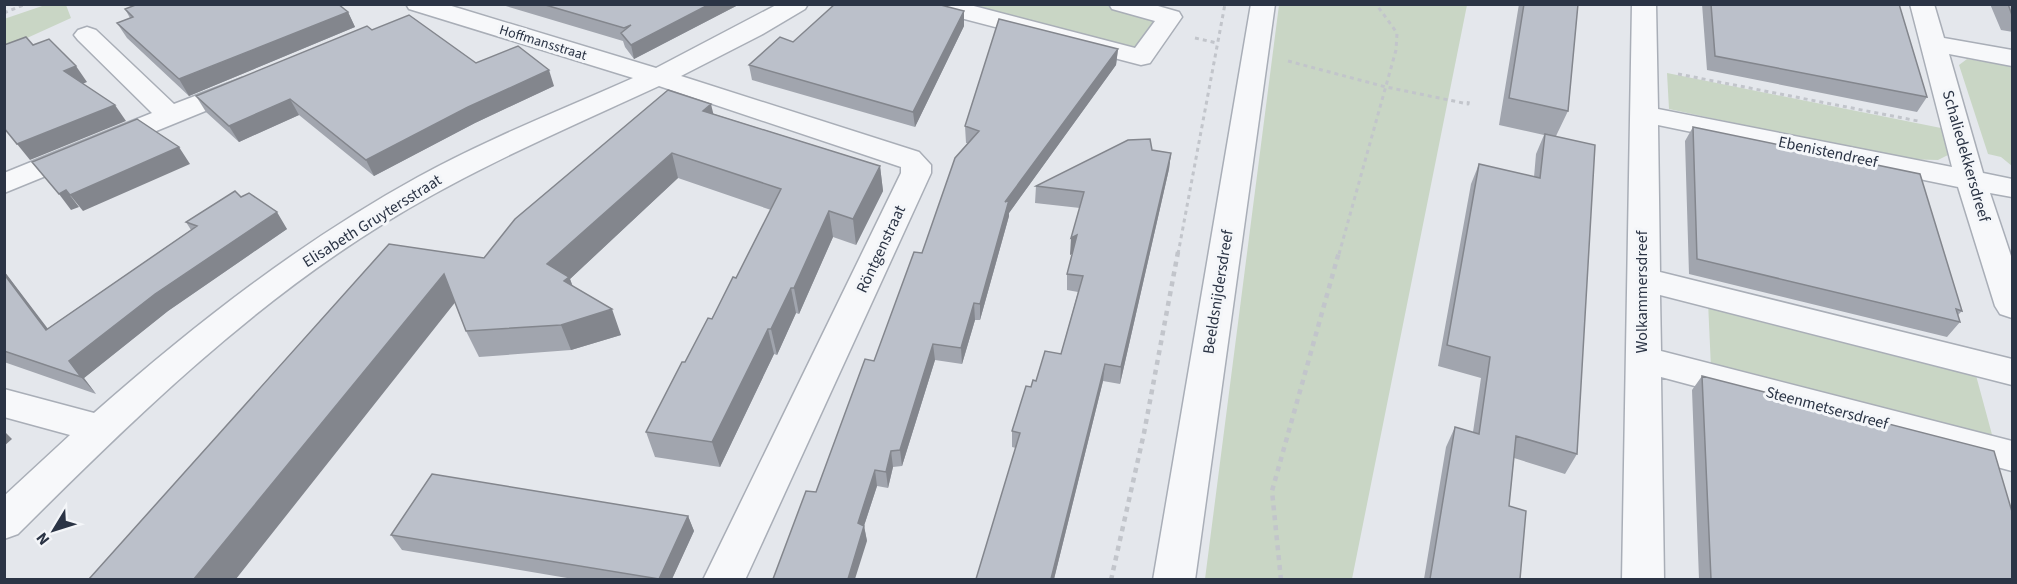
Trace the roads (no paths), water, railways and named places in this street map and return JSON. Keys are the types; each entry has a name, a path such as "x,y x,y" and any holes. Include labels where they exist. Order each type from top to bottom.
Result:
{"street":[{"name":"Elisabeth Gruytersstraat","path":"4,522 99,429 237,313 340,238 393,204 511,143 721,47 796,4"},
{"path":"935,4 1142,57 1166,23 1121,4"},
{"name":"Beeldsnijdersdreef","path":"1174,579 1263,4"},
{"name":"Wolkammersdreef","path":"1643,579 1644,4"},
{"name":"Schaliedekkersdreef","path":"1922,4 1971,181 2013,306"},
{"name":"Hoffmansstraat","path":"397,22 423,6 657,77"},
{"path":"87,35 170,115"},
{"path":"1934,44 2013,58"},
{"path":"4,184 267,75"},
{"name":"Röntgenstraat","path":"657,77 909,158 916,165 916,173 724,579"},
{"name":"Ebenistendreef","path":"1643,114 2013,188"},
{"path":"1643,279 2013,372"},
{"name":"Steenmetsersdreef","path":"1642,360 2013,456"},
{"path":"4,404 99,429"}]}
